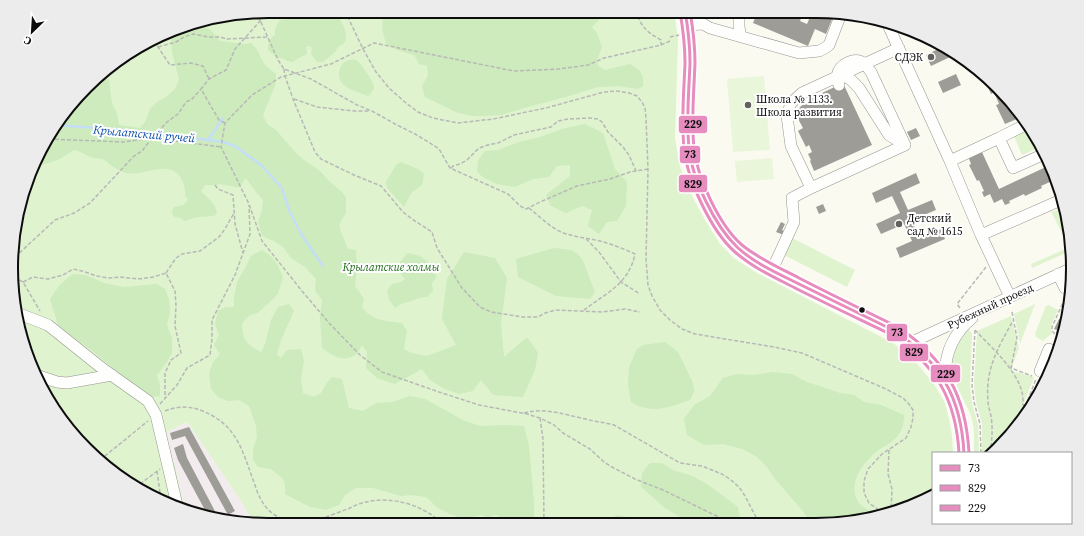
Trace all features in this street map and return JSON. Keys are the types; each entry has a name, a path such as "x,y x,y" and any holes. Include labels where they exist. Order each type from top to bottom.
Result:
{"street":[{"path":"686,18 689,48 689,149 694,172 723,232 737,247 753,259 895,332 910,343 933,366 947,385 956,404 961,422 964,452"},
{"path":"738,18 741,37"},
{"path":"687,25 703,24 710,28 799,53 819,51 829,45 840,19"},
{"path":"890,29 1010,297"},
{"path":"840,80 899,48"},
{"path":"840,80 837,75 842,67 847,63 853,61 865,64 871,72 905,145"},
{"path":"811,188 791,146 787,116 791,103 802,93 850,78 859,88 890,136 905,145"},
{"path":"950,161 1022,126"},
{"path":"999,138 1013,168 1040,156"},
{"path":"772,270 794,222 792,198 905,145"},
{"path":"981,235 1057,202"},
{"name":"Рубежный проезд","path":"910,343 1066,271"},
{"path":"1058,274 1065,288"},
{"path":"947,385 945,374 946,365 948,352 954,338 961,328 980,311"},
{"path":"23,315 48,325 148,401 156,415 176,500"},
{"path":"1043,373 1040,371 1049,349"},
{"path":"43,377 57,382 67,383 112,375"}],"path":[{"path":"348,18 362,49 376,72 389,88 406,104 418,112 433,118 458,122 493,119 546,108 604,92 629,92 637,96 645,108 646,118 648,169 646,259 648,284 652,296 660,310 682,329 695,334 802,353 900,396 909,404 913,410 914,418 906,438 882,454 868,469 864,481 864,492 869,503 878,510"},
{"path":"638,18 642,26 651,35 661,40 661,45"},
{"path":"19,253 55,220 90,203 134,156 142,151 158,131 178,114 186,102 192,100 209,79 226,70 235,49 260,20 278,60 284,69 293,99 315,152 321,159 381,186 403,212 432,232 437,248 462,288 480,307 491,312 523,317 538,317 544,313 556,310 602,312 625,309 640,312"},
{"path":"158,47 176,42 193,34 228,39 267,36"},
{"path":"670,41 661,45 604,58 588,65 559,69 514,71 374,43 331,64 281,77 252,95 225,123 221,147 249,204 262,241 330,324 360,355 382,372 479,405 540,418 554,425 563,433 590,449 612,467 721,518"},
{"path":"156,44 170,65 191,63 203,66 209,79"},
{"path":"284,69 311,79 357,105 372,111 430,142 439,149 450,168 508,194 520,206 526,209 577,186 610,179 630,172 648,169"},
{"path":"201,89 219,120 225,123"},
{"path":"293,99 317,106 354,111 372,111"},
{"path":"450,168 467,160 479,148 488,144 498,143 514,135 551,127 558,121 590,118 598,119 602,122 608,132 629,155 636,171"},
{"path":"53,139 123,142 152,138 221,147"},
{"path":"215,185 218,189 233,195 235,224 243,253"},
{"path":"156,415 157,408 177,385 187,368 210,355 212,320 235,275 250,234 249,204"},
{"path":"529,208 560,232 600,241 635,254 633,264 621,282 584,311"},
{"path":"23,282 33,277 48,279 63,275 73,269 108,278 120,277 138,279 166,273 176,258 182,254 200,251 219,236 225,229 234,213"},
{"path":"585,238 599,252 621,282 640,294"},
{"path":"960,308 957,304 987,266"},
{"path":"165,399 165,373 171,360 181,353 175,326 175,291 166,273"},
{"path":"19,280 23,282 48,325"},
{"path":"1055,334 1052,331 1052,327 1064,302"},
{"path":"1011,368 1017,338 1012,312"},
{"path":"991,447 992,431 988,401 989,373 996,352 1014,319"},
{"path":"981,452 980,424 974,402 972,385 975,330 1011,368 1022,392 1023,405 1025,406"},
{"path":"1011,368 1037,378 1026,404"},
{"path":"104,457 156,415 170,408 183,406 196,408 209,413 230,428 238,440 258,496 272,512 281,518"},
{"path":"522,413 540,410 614,425 680,462 702,466 722,474 738,487 756,518"},
{"path":"540,418 543,439 545,518"},
{"path":"889,449 888,474 892,489 891,506"},
{"path":"141,483 167,463"},
{"path":"156,471 160,493"},
{"path":"324,518 361,503 376,500 389,500 417,507 435,518"}],"shaded area":[{"path":"187,422 250,517 219,513 183,503 176,469 163,434"}],"green space":[{"name":"Крылатские холмы","path":"268,18 675,18 678,39 675,138 680,167 693,198 720,244 735,259 757,273 893,343 913,359 934,384 945,403 952,436 953,452 932,452 932,490 927,492 896,505 865,513 849,516 816,518 250,517 187,422 163,434 176,469 183,503 143,485 103,456 80,433 51,393 31,348 20,301 18,268 20,235 23,219 31,188 51,143 80,103 103,80 143,51 172,37 219,23 235,20"},
{"path":"340,18 344,27 346,40 323,62 317,62 311,54 312,49 310,46 306,47 307,54 293,62 282,58 277,58 268,50 269,43 271,38 275,35 276,27 280,20"},
{"path":"381,18 601,18 592,27 597,33 602,47 597,60 598,66 605,70 630,64 641,72 643,86 638,89 619,86 598,87 501,115 472,116 458,113 425,97 422,86 428,75 427,66 419,64 414,55 397,50 386,44 382,29 383,20"},
{"path":"204,27 211,30 220,41 245,44 251,43 256,48 264,64 276,74 275,86 263,115 267,124 276,130 296,153 322,173 342,192 346,198 346,213 339,226 348,249 356,250 357,269 355,286 364,299 362,307 370,315 380,320 402,323 407,331 404,349 412,353 427,356 456,345 442,319 447,279 464,252 495,258 507,278 501,324 504,357 527,337 538,353 535,370 523,397 493,395 481,380 473,391 459,394 445,389 430,380 422,369 395,384 377,378 366,368 367,352 362,345 356,354 346,358 337,357 322,348 320,318 322,300 315,291 316,279 305,267 291,258 283,247 262,236 258,222 262,210 263,200 246,178 239,187 221,184 205,185 201,191 213,203 217,213 214,216 197,217 184,221 172,214 173,208 183,205 188,199 185,196 181,178 176,172 170,169 133,174 126,173 101,159 92,158 74,150 58,160 40,165 60,129 80,103 105,78 109,80 112,103 117,113 119,125 140,128 145,122 150,109 158,101 166,97 175,89 179,80 172,52 171,39 173,37 188,31"},
{"path":"349,60 356,60 358,62 374,85 374,88 368,96 350,89 342,83 339,70 343,63"},
{"path":"764,76 770,150 733,152 727,79"},
{"path":"585,124 603,133 615,169 627,182 626,206 617,221 607,222 599,234 588,226 592,210 582,206 566,213 551,206 546,195 570,176 570,165 557,166 549,177 533,179 515,187 497,184 484,178 477,172 478,160 485,151 498,150 562,129"},
{"path":"1025,131 1036,149 1022,155 1014,136"},
{"path":"772,158 774,179 737,182 735,161"},
{"path":"401,162 418,169 424,174 422,185 412,192 404,207 387,188 386,182 396,165"},
{"path":"1050,209 1053,212 1059,210 1064,238"},
{"path":"792,238 855,270 847,287 784,255"},
{"path":"554,248 571,250 578,254 583,261 595,292 590,299 556,296 518,277 516,259"},
{"path":"1065,249 1065,253 1032,268 1031,264"},
{"path":"262,250 275,261 283,277 278,294 259,312 249,316 242,323 244,338 248,344 261,352 265,344 271,320 278,307 289,304 294,311 281,340 277,354 281,358 287,350 301,349 304,361 301,379 303,393 314,397 321,393 332,377 342,379 349,408 363,411 376,403 392,402 410,396 425,399 463,420 480,426 524,426 529,446 534,518 500,518 497,515 494,515 488,518 481,515 460,518 438,508 426,497 411,495 401,496 373,488 356,488 345,495 339,505 326,510 310,507 285,494 285,484 283,479 271,469 258,467 253,460 253,449 257,437 256,426 249,406 239,400 228,401 218,397 211,389 209,373 213,362 220,354 214,345 219,335 215,324 218,311 226,307 234,307 237,282 251,256"},
{"path":"408,253 420,256 428,262 430,271 437,276 432,283 433,291 427,297 403,303 395,308 389,300 387,290 392,284 401,282 405,279 400,273 400,262"},
{"path":"72,274 86,275 104,283 124,287 157,284 165,289 169,299 170,312 167,325 172,338 172,353 157,375 160,385 160,396 150,397 135,387 90,349 58,325 50,299 58,287"},
{"path":"1035,304 1020,344 1014,314"},
{"path":"1049,305 1058,310 1052,324 1052,333 1043,341 1036,337 1035,334 1045,308"},
{"path":"1011,316 1019,348 1012,371 1034,377 1021,411 1004,433 985,452 982,452 982,424 976,402 974,384 977,331"},
{"path":"968,327 972,334 970,385 972,403 978,425 979,452 974,452 972,418 951,367 951,353"},
{"path":"665,342 678,352 693,383 694,392 690,400 668,407 653,409 639,406 631,402 628,385 629,367 637,349 643,345"},
{"path":"772,372 792,374 807,382 840,393 854,395 864,402 881,405 904,415 904,421 900,433 894,440 878,450 866,462 858,474 854,487 855,494 859,503 870,512 849,516 808,518 757,457 742,449 723,444 704,445 687,435 684,419 694,405 710,396 723,378 737,374 754,375"},
{"path":"650,463 662,463 673,470 692,476 707,484 738,507 740,518 682,518 665,508 641,487 642,473"},
{"path":"617,515 628,518 613,518"}],"building":[{"path":"755,18 801,18 800,21 807,24 810,18 832,19 826,34 815,29 808,46 753,23"},
{"path":"938,49 950,57 931,66 926,55"},
{"path":"956,74 961,85 943,93 938,82"},
{"path":"843,83 872,145 814,171 808,154 812,152 809,145 806,147 798,131 803,128 796,115 800,107 808,103 808,100 815,96 816,98 823,95 822,93"},
{"path":"988,86 994,92 991,94"},
{"path":"994,92 1016,119 1005,124 996,105 999,104"},
{"path":"916,128 920,136 911,140 907,132"},
{"path":"981,150 999,189 1045,167 1051,182 1041,186 1042,188 1025,196 1024,194 1009,201 1010,203 1005,205 1002,199 994,203 990,194 984,197 982,192 984,191 979,180 977,181 969,165 971,164 968,156"},
{"path":"916,173 920,183 900,192 908,210 932,200 936,210 912,220 920,238 941,229 945,239 900,258 896,248 912,241 904,224 881,234 876,224 900,213 892,196 876,203 872,193"},
{"path":"823,204 826,211 819,214 816,207"},
{"path":"781,222 785,224 782,230 786,232 784,235 776,232"},
{"path":"1059,319 1060,319 1057,334 1057,330 1054,329"},
{"path":"189,427 235,511 228,515 185,436 172,440 170,433"},
{"path":"183,444 187,458 215,512 205,509 178,460 174,448"}],"waterway":[{"name":"Крылатский ручей","path":"63,126 112,129 208,140 223,118"},
{"path":"208,140 223,142 235,146 261,165 282,188 289,210 301,234 323,266"}],"transit line":[{"name":"829","path":"681,18 685,57 683,126 686,161 695,189 717,231 735,252 757,268 892,335 921,359 941,385 948,400 957,434 959,452"},
{"name":"73","path":"686,18 690,56 688,105 689,148 695,174 713,215 737,247 758,263 895,331 925,356 946,383 953,398 962,433 964,452"},
{"name":"229","path":"691,18 695,56 693,116 694,148 704,186 717,213 733,236 755,255 898,327 928,352 950,380 958,396 967,432 969,452"}],"place":[{"name":"СДЭК","path":"931,57"},
{"name":"Школа № 1133. Школа развития","path":"748,105"},
{"name":"Детский сад № 1615","path":"899,224"}]}
